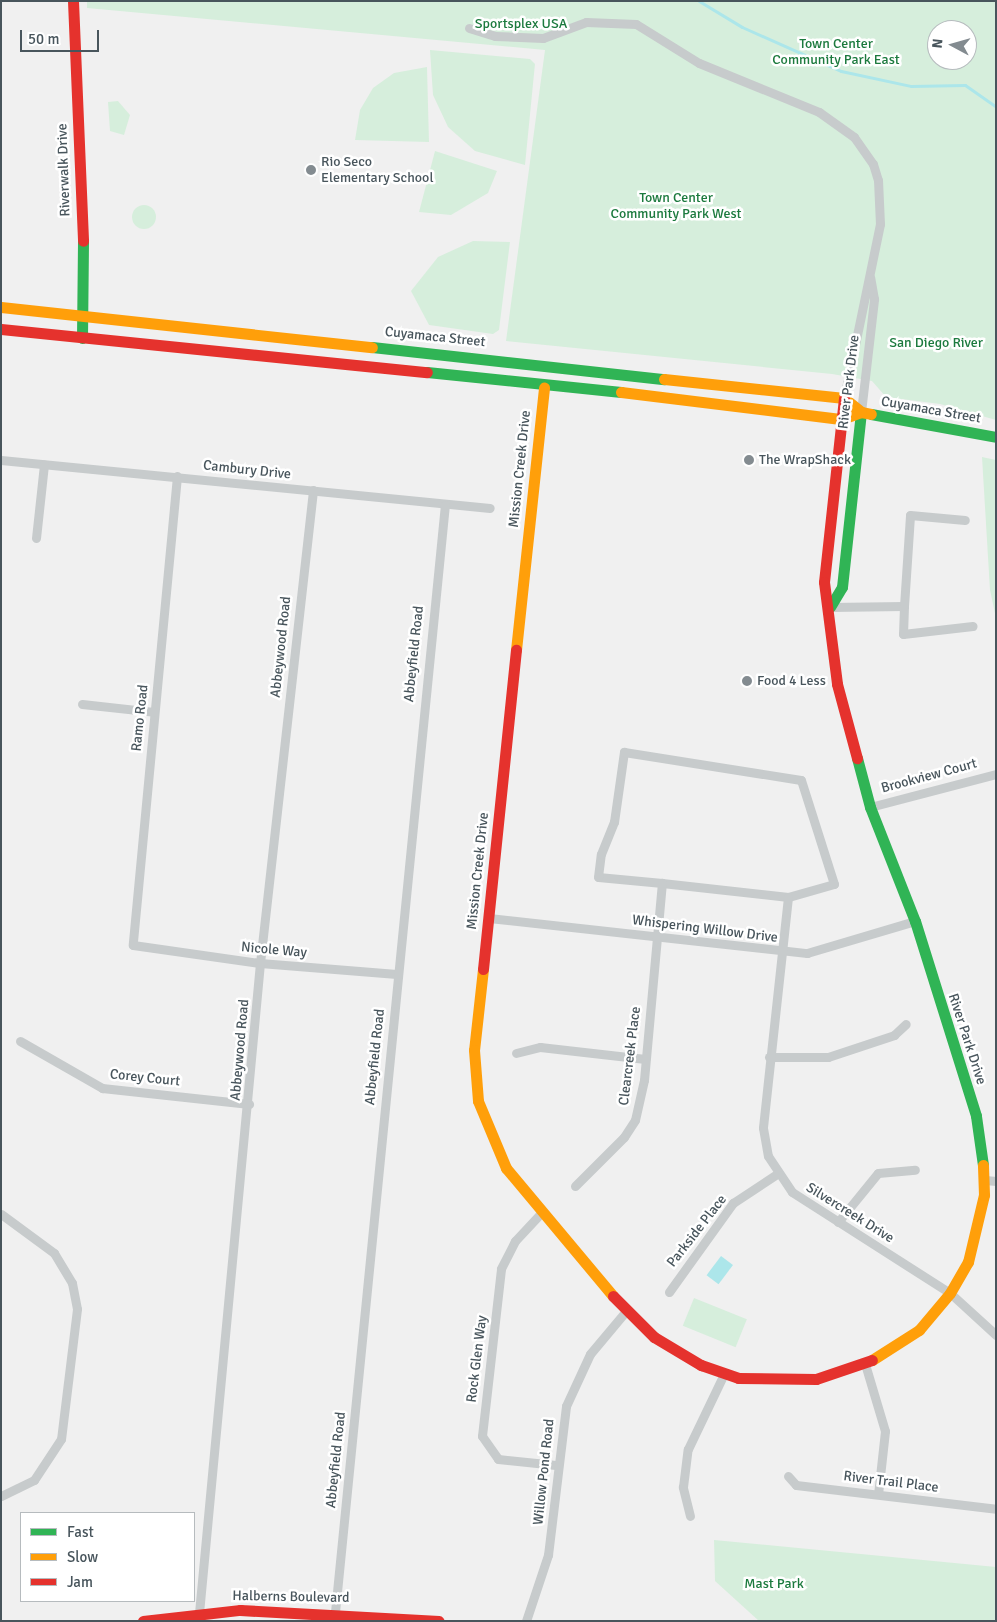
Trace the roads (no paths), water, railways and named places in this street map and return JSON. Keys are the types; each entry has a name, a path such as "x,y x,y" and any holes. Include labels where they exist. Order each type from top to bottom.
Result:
{"street":[{"name":"Riverwalk Drive","path":"73,1 84,316 82,338"},
{"name":"River Park Drive","path":"469,28 495,36 543,38 586,22 636,24 699,64 835,120 869,156 878,180 880,224 870,277 862,298 844,398 824,582 830,607 837,684 870,807 915,921 976,1116 990,1181 974,1245 950,1293 906,1340 865,1364 799,1381 724,1374 690,1360 626,1311"},
{"name":"River Park Drive","path":"830,607 842,587 874,299 870,277"},
{"name":"Cuyamaca Street","path":"1,307 844,398 861,412 996,437"},
{"name":"Cuyamaca Street","path":"1,330 401,370 544,387 752,405 842,419 861,412"},
{"path":"401,370 403,349"},
{"name":"Mission Creek Drive","path":"544,387 474,1050 478,1101 506,1168 626,1311"},
{"name":"Cambury Drive","path":"1,460 313,490 445,506 490,508"},
{"path":"36,538 44,464"},
{"name":"Ramo Road","path":"150,950 133,945 130,936 177,476"},
{"name":"Abbeywood Road","path":"199,1612 249,1104 260,963 313,490"},
{"name":"Abbeyfield Road","path":"335,1612 445,506"},
{"path":"965,520 910,515 903,634 973,626"},
{"path":"830,607 904,606"},
{"path":"82,704 154,712"},
{"path":"624,752 801,780 834,884 788,897 662,883 598,877 601,854 614,822 624,752"},
{"name":"Brookview Court","path":"870,807 996,774"},
{"name":"Clearcreek Place","path":"575,1186 635,1120 645,1059 662,883"},
{"name":"Silvercreek Drive","path":"788,897 769,1057 764,1138 777,1174 792,1192 950,1293 996,1335"},
{"name":"Whispering Willow Drive","path":"489,918 657,936 780,952 807,953 915,921"},
{"name":"Nicole Way","path":"150,950 260,963 397,974"},
{"path":"769,1057 828,1057 894,1036 906,1024"},
{"name":"Corey Court","path":"20,1040 102,1088 249,1104"},
{"path":"516,1053 540,1047 645,1059"},
{"path":"838,1222 878,1173 915,1170"},
{"name":"Parkside Place","path":"669,1292 733,1203 777,1174"},
{"name":"Rock Glen Way","path":"542,1212 515,1241 501,1269 482,1436 498,1459 556,1465"},
{"path":"1,1214 54,1253 72,1283 77,1309 61,1440 49,1464 27,1486 1,1496"},
{"name":"Willow Pond Road","path":"526,1621 548,1555 562,1420 576,1379 598,1342 626,1311"},
{"path":"865,1364 885,1430 878,1494"},
{"path":"690,1516 684,1487 687,1455 724,1374"},
{"name":"River Trail Place","path":"788,1476 796,1485 996,1509"},
{"name":"Halberns Boulevard","path":"143,1621 199,1612 335,1612 439,1621"}],"water":[{"path":"721,1256 733,1265 719,1284 707,1275"}],"waterway":[{"path":"699,1 742,27 841,71 911,86 965,85 996,107"}],"place":[{"name":"Rio Seco Elementary School","path":"311,170"},
{"name":"The WrapShack","path":"749,460"},
{"name":"Food 4 Less","path":"747,681"}],"park label":[{"name":"Sportsplex USA","path":"521,24"},
{"name":"Town Center Community Park East","path":"836,52"},
{"name":"Town Center Community Park West","path":"676,206"},
{"name":"San Diego River","path":"936,343"},
{"name":"Mast Park","path":"774,1584"}]}
